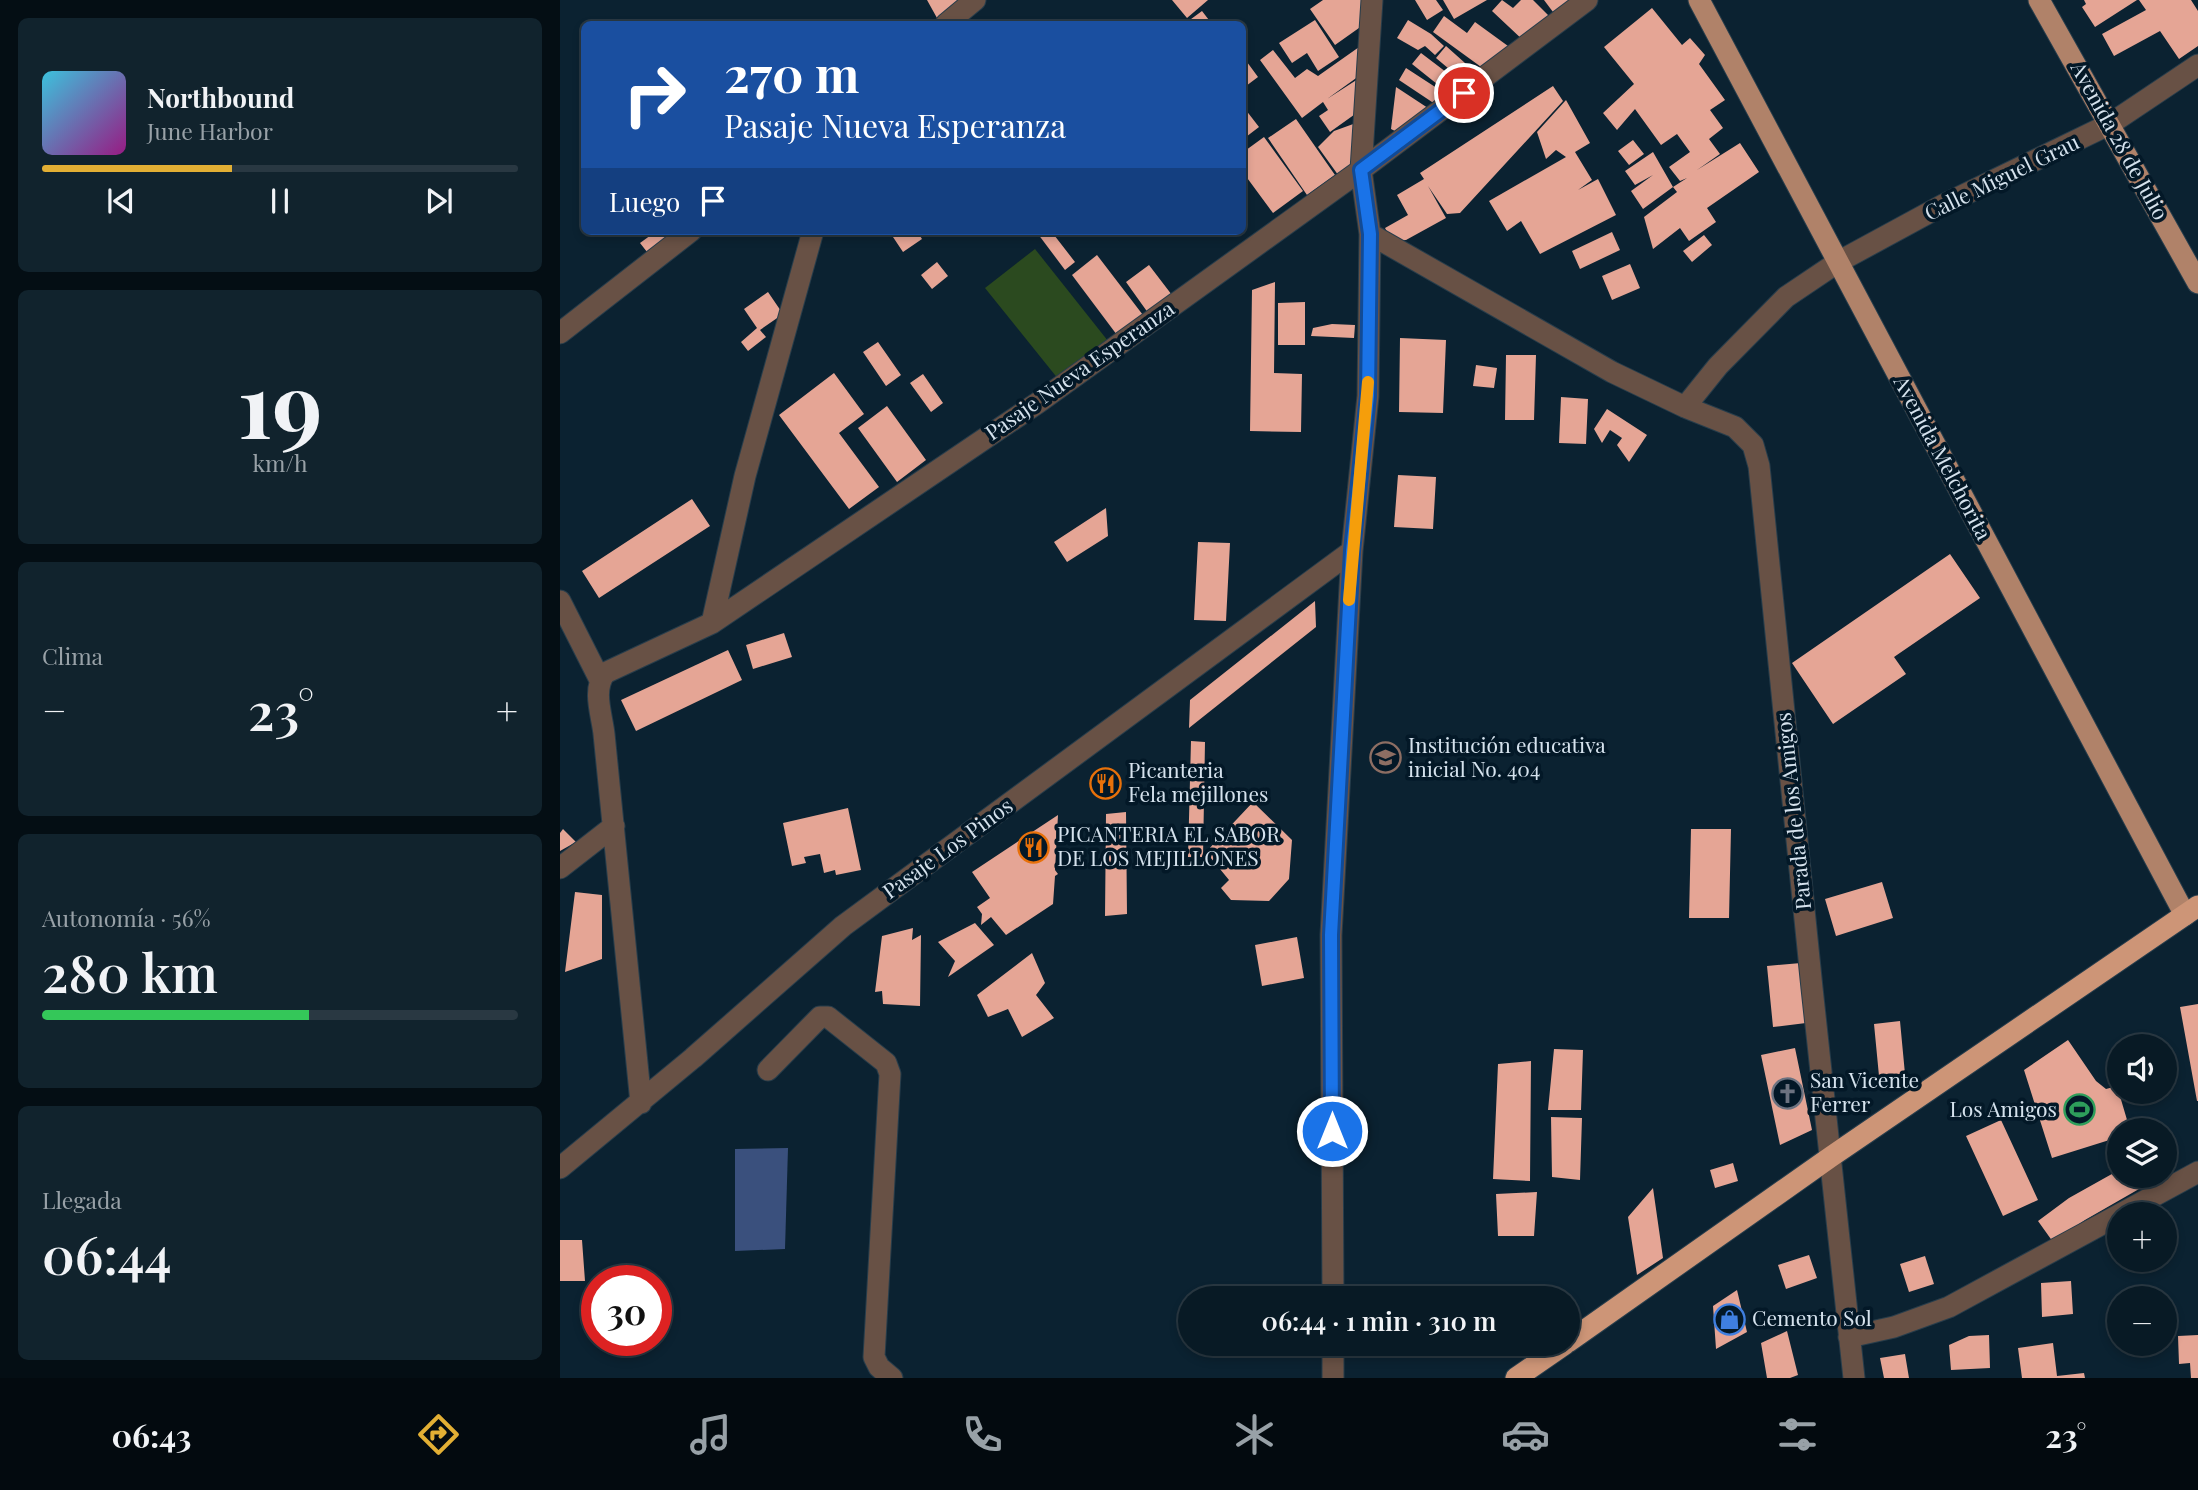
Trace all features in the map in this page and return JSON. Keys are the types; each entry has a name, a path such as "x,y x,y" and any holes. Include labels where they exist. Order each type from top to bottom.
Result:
{"highway":[{"path":"1580,1333 1832,1156 2192,911"},
{"path":"1516,1378 1547,1356"}],"main road":[{"name":"Avenida Melchorita","path":"1699,0 1838,262 2192,911"},
{"name":"Avenida 28 de Julio","path":"2039,0 2198,283"}],"street":[{"path":"950,21 975,0"},
{"path":"1333,1286 1331,935 1352,551 1368,396 1370,234 1361,170 1372,0"},
{"name":"Pasaje Nueva Esperanza","path":"600,680 605,673 712,623 1039,402 1361,170 1587,0"},
{"name":"Calle Miguel Grau","path":"1685,407 1718,366 1786,297 1838,262 1943,205 2110,124 2198,65"},
{"path":"1370,234 1612,372 1685,407"},
{"path":"560,333 686,235"},
{"path":"712,623 745,476 812,235"},
{"name":"Parada de los Amigos","path":"1685,407 1735,427 1753,445 1759,466 1854,1378"},
{"name":"Pasaje Los Pinos","path":"560,1168 641,1103 843,926 1352,551"},
{"path":"560,601 600,680 598,691 641,1103"},
{"path":"560,868 614,826"},
{"path":"768,1070 820,1017 828,1017 887,1063 890,1074 874,1357 879,1367 892,1378"},
{"path":"1849,1337 1894,1327 1949,1307 2198,1172"},
{"path":"1333,1356 1333,1378"}],"green space":[{"path":"1035,249 1112,346 1063,385 985,288"}],"water":[{"path":"788,1148 785,1249 735,1251 735,1149"}],"building":[{"path":"927,0 968,0 937,18"},
{"path":"1172,0 1208,0 1187,18"},
{"path":"1323,0 1366,0 1366,23 1335,45 1310,9"},
{"path":"1415,0 1436,0 1443,10 1427,20"},
{"path":"1443,0 1487,0 1454,19"},
{"path":"1502,0 1513,8 1521,0 1533,0 1549,16 1525,42 1492,11"},
{"path":"1544,0 1577,0 1556,16"},
{"path":"2084,0 2137,0 2095,27 2082,7 2086,4"},
{"path":"2139,0 2191,0 2198,11 2198,46 2179,59 2160,31 2114,56 2102,34 2146,10"},
{"path":"1652,8 1682,45 1690,38 1705,55 1699,64 1725,100 1710,110 1723,128 1709,139 1720,154 1697,170 1740,143 1759,172 1707,208 1716,222 1689,241 1680,228 1653,249 1644,217 1677,192 1673,187 1687,178 1680,181 1669,167 1690,152 1677,134 1661,145 1635,109 1617,130 1603,113 1634,84 1604,47"},
{"path":"1202,11 1210,21 1188,21"},
{"path":"1444,16 1467,33 1475,22 1508,46 1488,72 1433,32"},
{"path":"1315,20 1339,57 1318,71 1307,53 1292,63 1279,43"},
{"path":"1408,20 1431,34 1444,46 1435,55 1425,46 1418,50 1397,38"},
{"path":"1369,40 1366,71 1327,99 1358,79 1358,112 1330,132 1319,116 1328,110 1323,102 1302,118 1260,60 1273,50 1295,78 1307,69 1318,76"},
{"path":"1446,46 1465,63 1455,74 1436,58"},
{"path":"1421,53 1446,72 1437,84 1412,64"},
{"path":"1246,63 1258,77 1246,86"},
{"path":"1406,68 1446,94 1438,106 1399,80"},
{"path":"1553,86 1563,101 1460,213 1447,214 1428,186 1446,218 1406,240 1392,241 1385,228 1408,215 1397,195 1424,179 1420,173"},
{"path":"1396,87 1434,112 1405,136 1391,129"},
{"path":"1566,100 1590,143 1575,152 1592,180 1578,190 1598,179 1616,215 1540,254 1521,221 1507,231 1489,201 1566,157 1556,150 1546,159 1537,132"},
{"path":"1246,110 1259,127 1246,137"},
{"path":"1296,119 1335,175 1307,195 1268,138"},
{"path":"1356,123 1353,174 1341,179 1318,147 1334,131"},
{"path":"1264,137 1303,191 1273,213 1246,176 1246,150"},
{"path":"1633,140 1644,154 1629,165 1618,151"},
{"path":"1653,152 1673,187 1643,209 1631,191 1653,175 1635,185 1625,171"},
{"path":"1612,232 1620,250 1580,269 1572,251"},
{"path":"651,235 678,235 651,257 640,243"},
{"path":"892,235 920,235 922,239 903,252"},
{"path":"1039,235 1054,235 1075,262 1065,270"},
{"path":"1704,235 1712,245 1692,262 1683,251"},
{"path":"1097,255 1146,319 1120,339 1072,275"},
{"path":"937,262 948,276 932,289 921,275"},
{"path":"1630,264 1640,288 1612,300 1602,276"},
{"path":"1149,265 1175,299 1151,317 1126,282"},
{"path":"1275,282 1274,373 1302,374 1301,432 1250,431 1252,290"},
{"path":"768,292 783,314 760,330 766,337 748,351 741,342 757,328 744,309"},
{"path":"1305,302 1305,345 1278,345 1278,303"},
{"path":"1332,324 1355,325 1354,338 1311,336 1313,328"},
{"path":"1400,338 1446,340 1443,413 1399,412"},
{"path":"878,342 901,375 886,386 863,352"},
{"path":"1506,355 1536,355 1534,420 1505,420"},
{"path":"1476,365 1497,368 1494,388 1473,386"},
{"path":"834,373 864,414 839,433 879,487 849,509 779,415"},
{"path":"923,374 943,403 931,412 910,383"},
{"path":"1561,397 1588,399 1586,444 1559,443"},
{"path":"887,406 926,460 897,482 858,428"},
{"path":"1607,409 1647,435 1629,462 1617,445 1622,438 1610,430 1602,443 1594,429"},
{"path":"1398,475 1436,477 1433,529 1394,527"},
{"path":"692,499 710,526 599,598 582,571"},
{"path":"1106,508 1108,536 1067,562 1054,542"},
{"path":"1198,542 1230,543 1226,621 1194,620"},
{"path":"1950,554 1980,598 1894,657 1906,674 1833,724 1792,663"},
{"path":"1315,601 1316,627 1189,728 1190,700"},
{"path":"784,633 792,657 753,669 746,645"},
{"path":"728,650 742,680 636,731 621,700"},
{"path":"1191,741 1205,742 1203,857 1188,857"},
{"path":"1253,802 1292,840 1289,879 1269,901 1231,900 1221,888 1229,880 1206,852"},
{"path":"848,808 861,870 836,875 835,870 824,873 820,854 804,857 806,863 792,866 783,823"},
{"path":"1126,812 1127,914 1105,916 1106,814"},
{"path":"1058,815 1055,870 1058,874 1055,876 1053,904 1006,935 991,917 981,925 982,914 977,907 990,898 972,872"},
{"path":"563,829 576,842 560,851 560,833"},
{"path":"1691,829 1731,829 1729,918 1689,918"},
{"path":"1882,882 1893,918 1836,936 1825,899"},
{"path":"575,892 602,895 602,959 565,972"},
{"path":"975,923 994,945 948,977 955,961 938,942"},
{"path":"913,928 912,940 921,935 920,1006 883,1004 882,991 875,992 882,936"},
{"path":"1297,937 1304,978 1262,986 1255,945"},
{"path":"1032,953 1045,983 1036,995 1054,1018 1022,1037 1008,1009 988,1017 977,995"},
{"path":"1801,963 1806,1023 1773,1027 1767,966"},
{"path":"2198,1004 2198,1101 2197,1101 2180,1007"},
{"path":"1900,1021 1905,1074 1879,1076 1874,1024"},
{"name":"Los Amigos","path":"2068,1040 2096,1081 2107,1089 2107,1104 2122,1104 2126,1118 2107,1118 2107,1141 2052,1158 2024,1070"},
{"name":"San Vicente Ferrer","path":"1795,1048 1812,1130 1780,1145 1761,1055"},
{"path":"1554,1049 1583,1050 1581,1110 1548,1110"},
{"path":"1531,1061 1530,1181 1493,1179 1498,1064"},
{"path":"1551,1117 1582,1118 1580,1180 1552,1177"},
{"path":"2001,1120 2038,1200 2003,1216 1966,1136"},
{"path":"1733,1163 1738,1181 1715,1188 1710,1170"},
{"path":"2107,1177 2107,1188 2139,1188 2116,1202 2107,1202 2107,1207 2053,1242 2038,1221 2069,1198"},
{"path":"1653,1188 1663,1258 1637,1275 1628,1217"},
{"path":"1537,1192 1534,1236 1498,1236 1496,1194"},
{"path":"560,1240 582,1240 584,1265 581,1265 581,1281 560,1281"},
{"path":"1809,1255 1817,1278 1786,1289 1778,1265"},
{"path":"1925,1256 1934,1284 1909,1292 1900,1264"},
{"path":"2071,1281 2073,1314 2042,1317 2041,1283"},
{"name":"Cemento Sol","path":"1737,1290 1747,1332 1716,1349 1713,1306"},
{"path":"1787,1331 1798,1375 1790,1378 1767,1378 1761,1343"},
{"path":"1989,1335 1990,1368 1951,1370 1949,1345 1969,1336"},
{"path":"2198,1335 2198,1378 2191,1378 2190,1363 2179,1364 2178,1336"},
{"path":"2053,1343 2057,1376 2084,1373 2085,1378 2022,1378 2018,1348"},
{"path":"1905,1354 1909,1378 1884,1378 1880,1358"}],"slow traffic":[{"path":"1349,600 1368,382"}],"place":[{"name":"Institución educativa inicial No. 404","path":"1385,758"},
{"name":"Picanteria Fela mejillones","path":"1105,783"},
{"name":"PICANTERIA EL SABOR DE LOS MEJILLONES","path":"1034,847"},
{"name":"San Vicente Ferrer","path":"1787,1093"},
{"name":"Los Amigos","path":"2080,1110"},
{"name":"Cemento Sol","path":"1729,1319"}],"route":[{"path":"1332,1131 1331,935 1352,551 1368,396 1370,234 1361,170 1464,93"}]}
